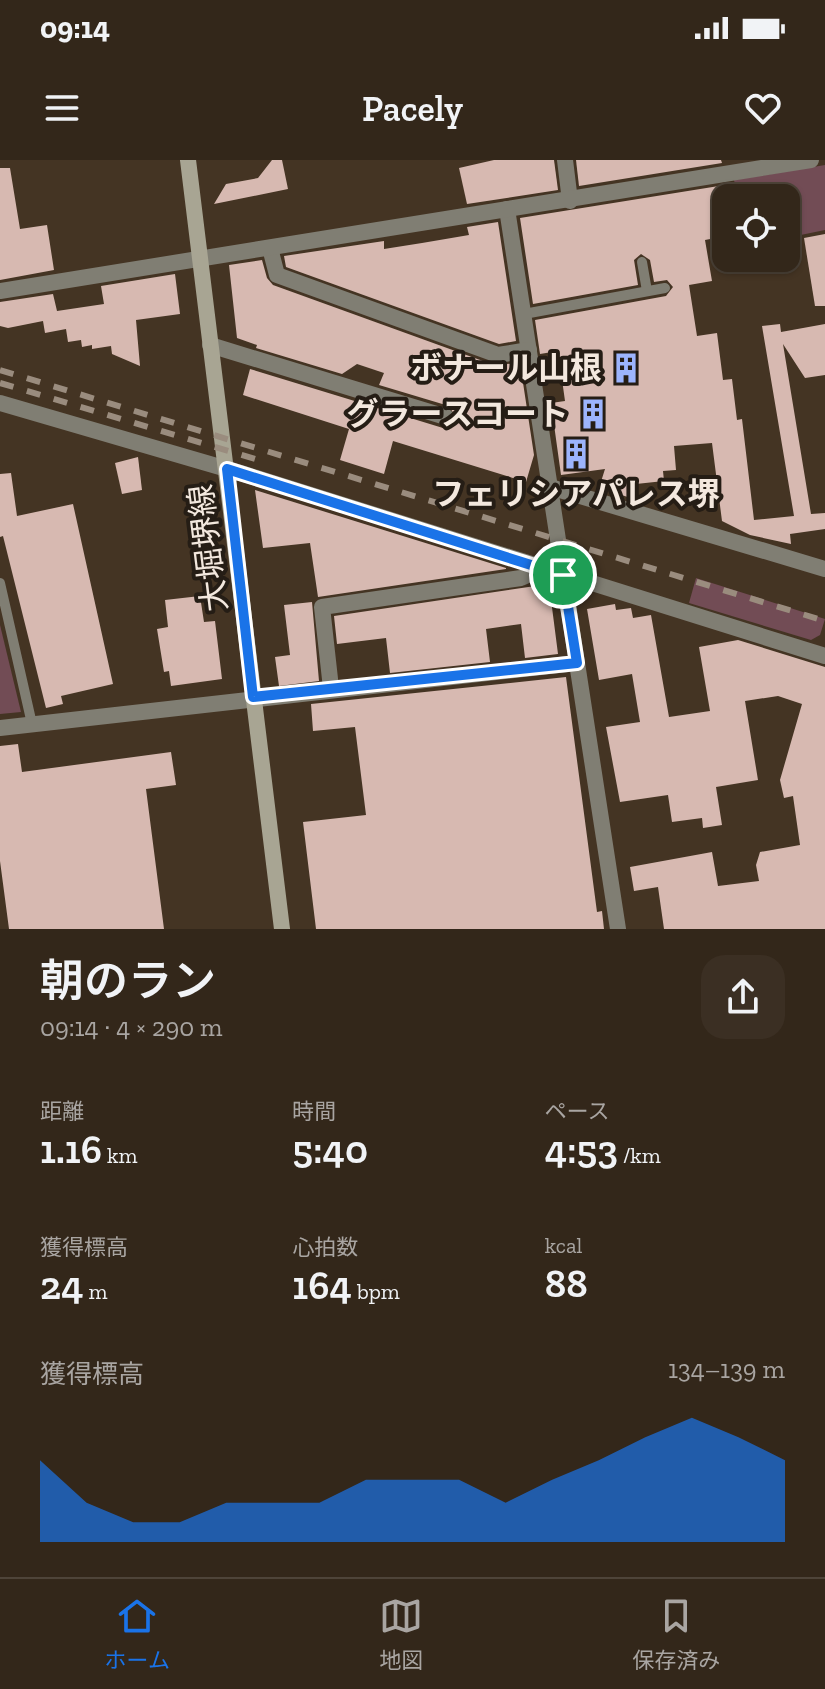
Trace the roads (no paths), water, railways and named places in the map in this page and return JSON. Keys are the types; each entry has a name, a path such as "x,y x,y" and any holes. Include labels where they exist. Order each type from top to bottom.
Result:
{"main road":[{"name":"大堀堺線","path":"188,160 282,929"}],"street":[{"path":"565,160 570,201"},
{"path":"0,291 811,160"},
{"path":"507,209 618,929"},
{"path":"270,248 277,275 498,355 529,350"},
{"path":"210,345 446,417"},
{"path":"0,403 227,469 825,656"},
{"path":"550,487 825,569"},
{"path":"331,688 322,607 521,578 544,568"},
{"path":"0,728 331,688 577,663"}],"lane":[{"path":"642,262 647,291"},
{"path":"524,314 665,288"},
{"path":"0,583 32,724"}],"railway":[{"path":"0,370 825,621"},
{"path":"0,383 262,461"}],"place":[{"name":"ボナール山根","path":"626,368"},
{"name":"グラースコート","path":"593,414"},
{"name":"フェリシアパレス堺","path":"576,454"}]}
